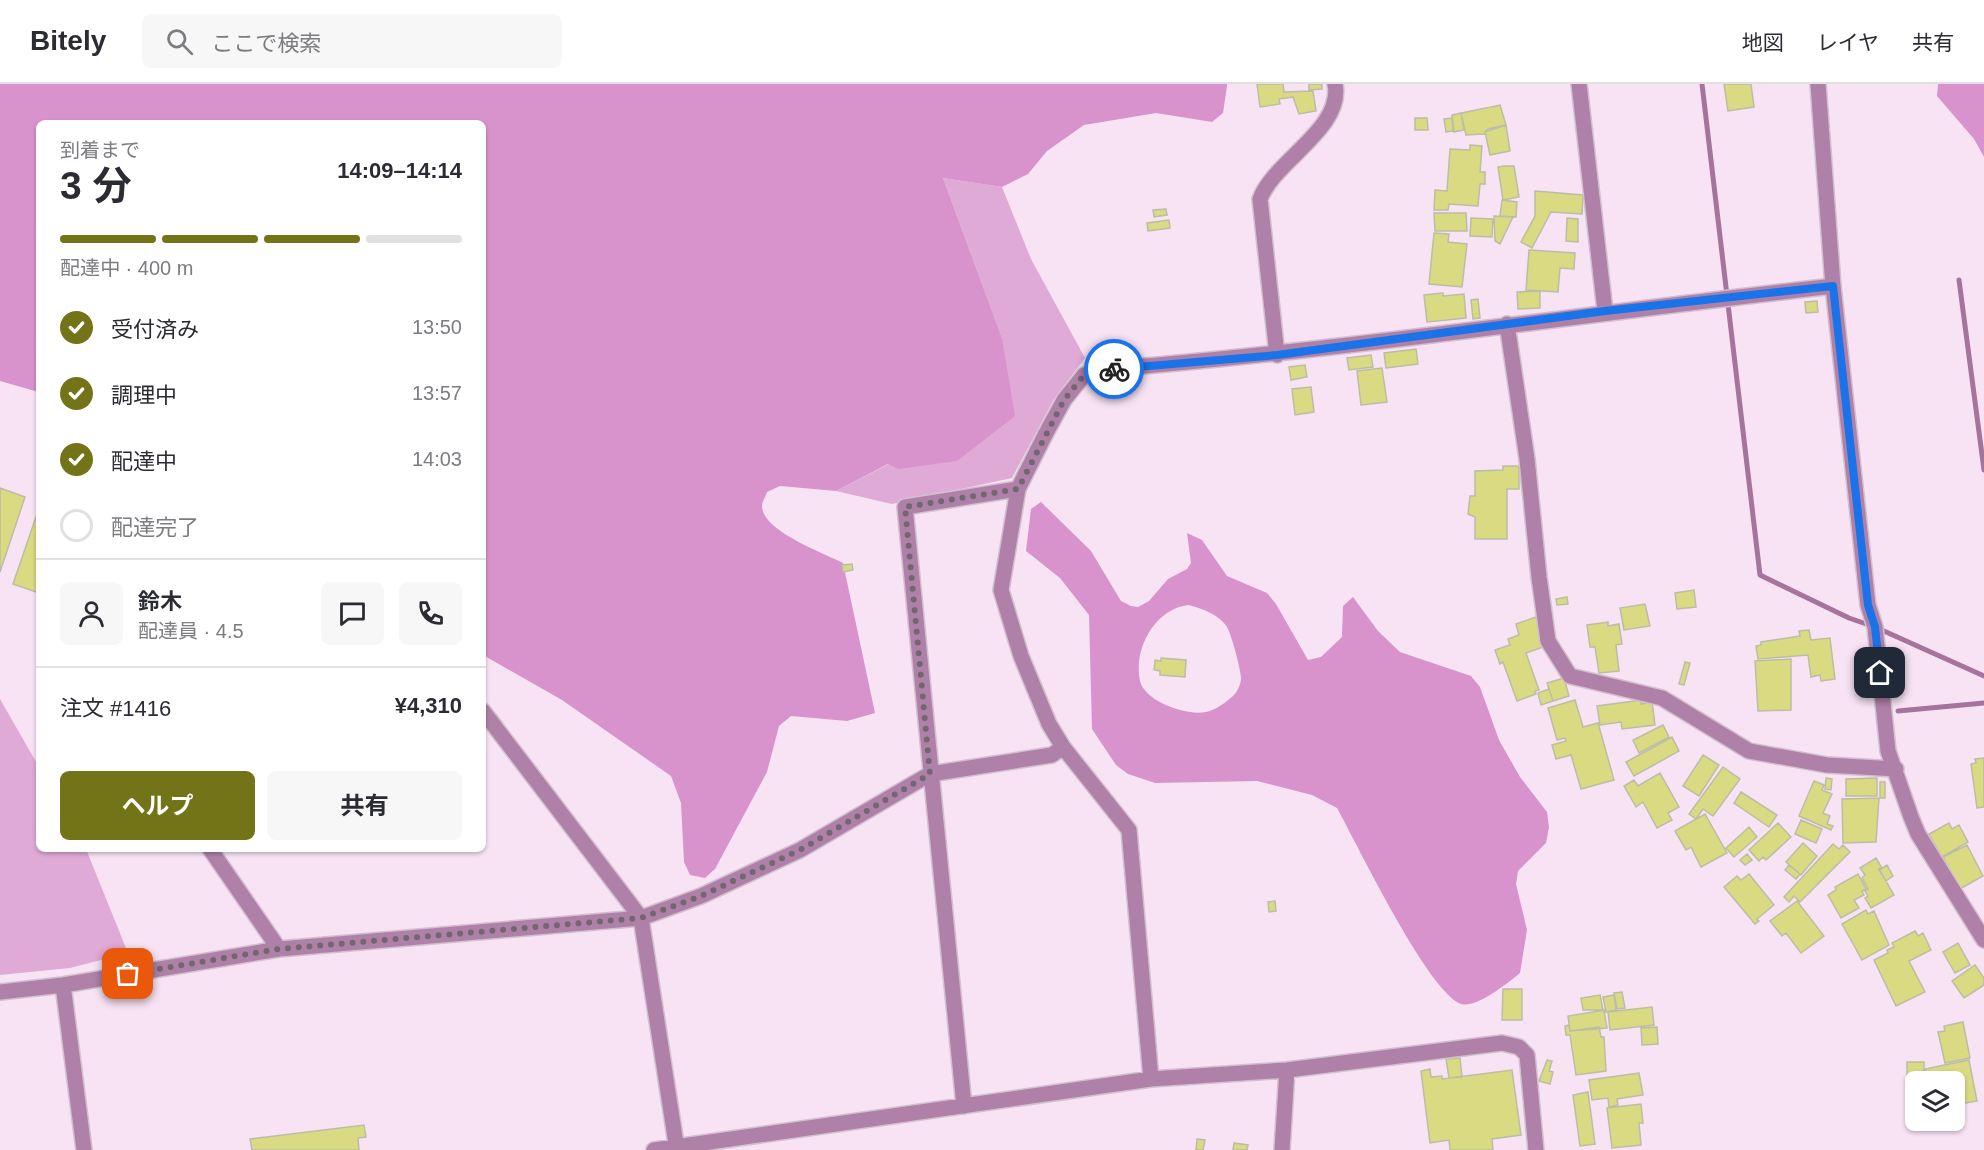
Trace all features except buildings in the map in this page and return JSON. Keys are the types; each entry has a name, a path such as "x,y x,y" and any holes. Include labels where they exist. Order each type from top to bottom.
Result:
{"street":[{"path":"1277,355 1260,199 1269,184 1332,109 1337,94 1335,84"},
{"path":"1580,84 1605,311"},
{"path":"1818,84 1833,286 1868,605 1875,627 1888,751 1918,834 1984,940"},
{"path":"1150,1079 1129,830 1063,747 1049,724 1021,656 1001,590 1018,489 1064,400 1084,375 1096,371 1277,355 1605,311 1833,286"},
{"path":"1507,324 1527,459 1548,641 1570,676 1662,698 1749,751 1827,765 1896,769"},
{"path":"964,1106 905,507 1018,489"},
{"path":"486,715 641,918 677,1149"},
{"path":"0,992 63,985 279,949 641,918 701,896 800,850 930,774 1052,755 1063,747"},
{"path":"212,852 279,949"},
{"path":"63,985 84,1150"},
{"path":"654,1150 677,1149 1150,1079 1287,1070 1512,1044 1524,1050 1527,1055 1536,1150"},
{"path":"1282,1150 1287,1070"}],"shaded area":[{"path":"0,84 1227,84 1223,113 1212,122 1156,113 1084,125 1047,151 1028,174 1002,187 943,178 1002,338 1015,416 957,461 898,469 888,464 836,491 780,486 767,492 762,506 772,524 795,540 843,563 875,713 847,721 791,716 779,726 767,772 715,869 705,878 690,875 684,862 681,803 671,776 562,700 486,657 486,120 36,120 36,391 0,381"},
{"path":"1938,84 1984,84 1984,157 1974,139 1937,96"},
{"path":"943,178 1002,187 1031,259 1085,358 1054,399 1012,478 892,504 836,491 889,464 1002,338"},
{"path":"1041,502 1091,551 1121,601 1131,606 1138,607 1149,601 1168,579 1187,569 1191,563 1187,533 1202,540 1227,576 1267,593 1276,604 1308,660 1321,657 1342,637 1343,606 1353,597 1378,631 1400,652 1471,676 1480,687 1499,740 1520,777 1547,812 1549,827 1546,843 1518,871 1516,884 1527,930 1520,973 1492,994 1475,1003 1461,1004 1447,994 1394,915 1337,808 1312,795 1257,781 1155,783 1128,774 1116,765 1092,729 1089,615 1060,578 1026,551 1031,509","holes":["1188,605 1215,616 1227,627 1241,676 1236,693 1213,710 1206,712 1188,712 1168,706 1143,689 1140,681 1140,656 1149,632 1166,614"]},
{"path":"0,699 36,762 36,852 87,852 128,953 70,968 0,975"}],"waterway":[{"path":"1702,84 1760,575 1849,618 1875,627 1984,676"},
{"path":"1959,280 1984,470"},
{"path":"1898,711 1984,703"}],"way so far":[{"path":"128,974 279,949 641,918 701,896 800,850 930,774 905,507 1018,489 1064,400 1084,375 1114,369"}],"route":[{"path":"1114,369 1277,355 1605,311 1833,286 1868,605 1875,627 1880,673"}]}
